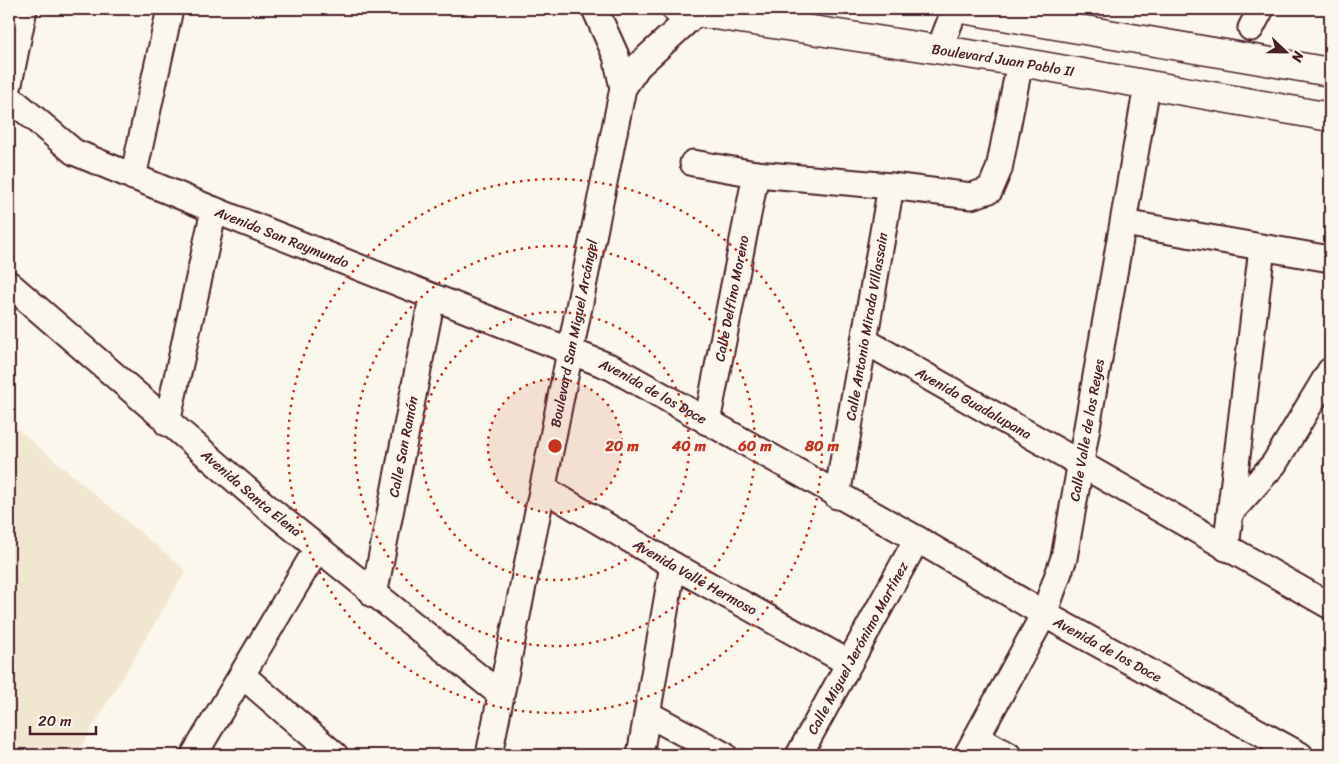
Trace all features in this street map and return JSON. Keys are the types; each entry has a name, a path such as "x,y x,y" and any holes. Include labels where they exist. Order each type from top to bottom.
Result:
{"street":[{"path":"9,84 24,9"},
{"path":"134,177 170,9"},
{"name":"Boulevard San Miguel Arcángel","path":"489,755 500,694 544,489 623,88 616,56 595,9"},
{"path":"939,50 955,9"},
{"path":"962,9 1330,72"},
{"name":"Boulevard San Miguel Arcángel","path":"623,88 686,10"},
{"name":"Boulevard Juan Pablo II","path":"686,10 1020,62 1330,117"},
{"path":"693,163 756,174 891,186 971,196 990,190 1000,169 1020,62"},
{"name":"Calle Valle de los Reyes","path":"972,747 1044,614 1064,558 1082,465 1147,86"},
{"name":"Avenida San Raymundo","path":"9,97 74,152 432,298 571,352"},
{"name":"Calle Delfino Moreno","path":"708,422 756,174"},
{"name":"Calle Antonio Mirada Villassain","path":"837,496 891,186"},
{"path":"167,423 214,210"},
{"path":"1124,223 1330,259"},
{"path":"1226,548 1262,248"},
{"name":"Avenida Santa Elena","path":"9,284 167,423 317,549 500,694"},
{"name":"Calle San Ramón","path":"374,595 432,298"},
{"name":"Avenida Guadalupana","path":"865,341 1330,606"},
{"name":"Avenida de los Doce","path":"571,352 613,368 837,496 917,539 1273,748 1300,755"},
{"path":"1230,513 1274,464 1330,371"},
{"name":"Avenida Valle Hermoso","path":"544,489 673,565 849,663"},
{"name":"Calle Miguel Jerónimo Martínez","path":"799,755 917,539"},
{"path":"194,755 317,549"},
{"path":"640,755 673,565"},
{"path":"242,675 335,755"},
{"path":"648,714 724,755"},
{"path":"972,747 1008,755"}],"shaded area":[{"path":"9,422 186,571 76,755 9,755"}]}
